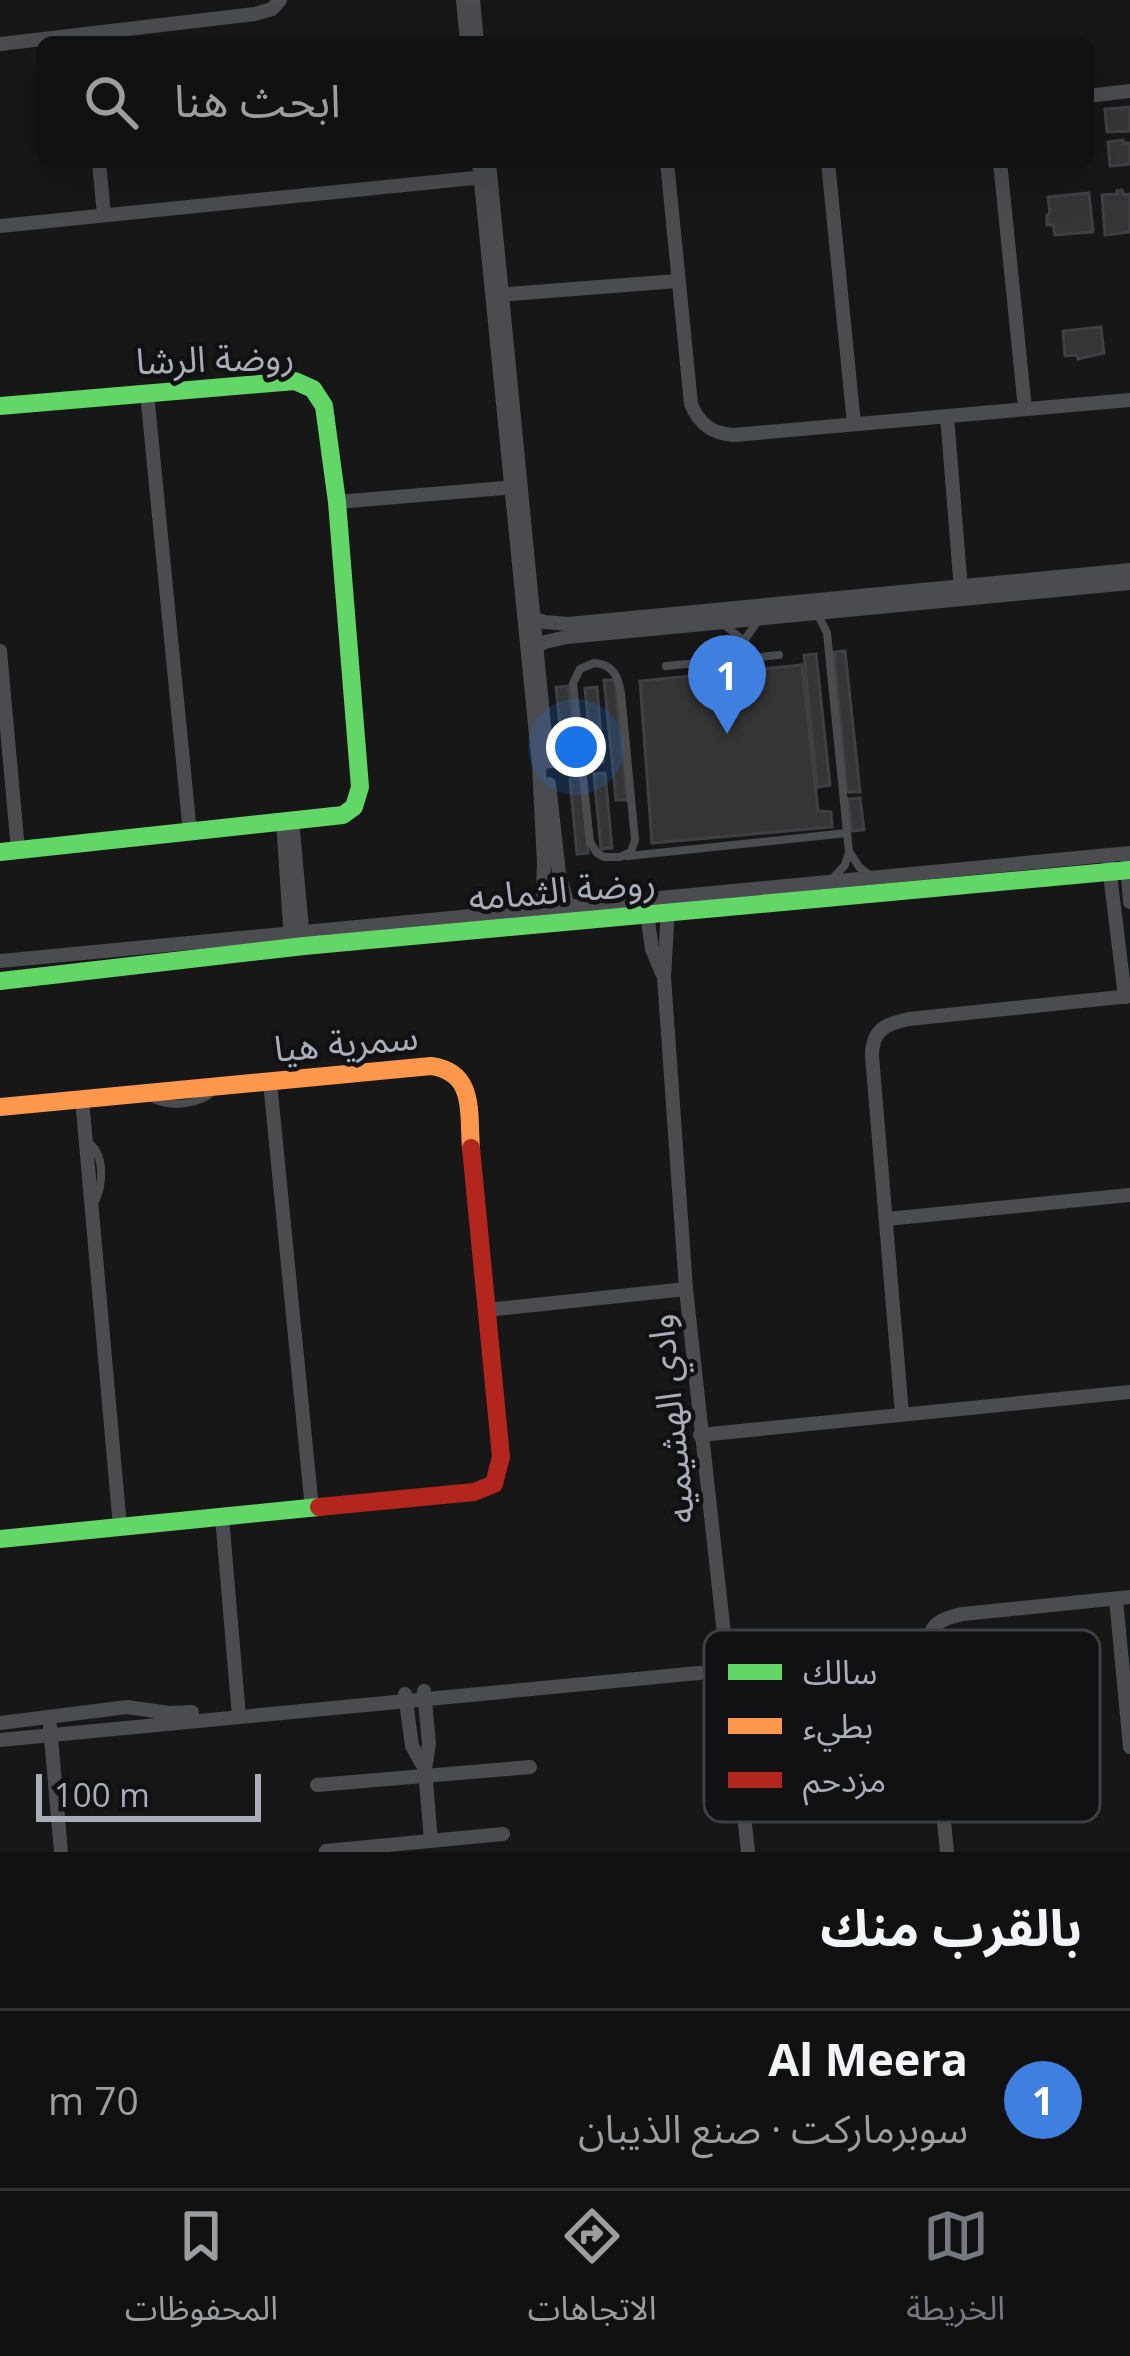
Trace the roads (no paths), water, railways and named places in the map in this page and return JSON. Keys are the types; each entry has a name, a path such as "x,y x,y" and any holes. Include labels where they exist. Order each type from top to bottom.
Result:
{"street":[{"path":"102,36 255,14 280,0"},
{"path":"463,0 466,36"},
{"path":"472,0 476,36"},
{"path":"0,44 36,42"},
{"path":"1094,95 1130,92"},
{"path":"100,168 104,211"},
{"path":"668,168 691,404 708,428 734,435 1130,400"},
{"path":"829,168 854,424"},
{"path":"1001,168 1025,409"},
{"path":"0,221 484,169 543,765 570,913"},
{"path":"497,295 677,281"},
{"name":"روضة الرشا","path":"0,406 295,381 318,392 337,502 359,795 343,815 9,851"},
{"path":"147,393 190,832"},
{"path":"946,416 962,592"},
{"path":"337,502 516,487"},
{"path":"531,650 568,637 812,612 1130,570"},
{"path":"529,618 568,624 1130,583"},
{"path":"0,651 9,851"},
{"path":"542,916 543,765"},
{"path":"288,820 297,940"},
{"path":"1122,862 1130,902"},
{"path":"902,1414 874,1037 880,1028 909,1019 1127,997 1122,862"},
{"name":"روضة الثمامه","path":"0,962 297,940 1122,862"},
{"name":"روضة الثمامه","path":"668,905 871,876 1122,862"},
{"name":"وادي الهشيميه","path":"668,905 664,977 686,1289 725,1630"},
{"name":"وادي الهشيميه","path":"646,907 652,949 664,977"},
{"name":"روضة الثمامه","path":"0,981 297,940"},
{"name":"سمرية هيا","path":"0,1107 430,1066 458,1075 466,1092 500,1457 494,1484 474,1492 0,1539"},
{"path":"270,1082 312,1509"},
{"path":"82,1099 120,1527"},
{"path":"886,1219 1130,1195"},
{"path":"486,1310 686,1289"},
{"path":"700,1436 1130,1392"},
{"path":"222,1517 239,1712"},
{"path":"932,1630 941,1619 963,1614 1123,1598 1130,1748"},
{"path":"0,1740 704,1667"},
{"path":"424,1694 431,1841"},
{"path":"405,1696 412,1746 425,1772"},
{"path":"0,1723 127,1707 176,1713 239,1712"},
{"path":"49,1716 61,1852"},
{"path":"316,1785 425,1772 530,1767"},
{"name":"وادي الهشيميه","path":"745,1822 748,1852"},
{"path":"944,1822 947,1852"},
{"path":"326,1851 503,1834"}],"lane":[{"path":"827,633 837,609"},
{"path":"812,612 818,614 827,633 849,852 871,876"},
{"path":"744,641 763,617"},
{"path":"718,621 744,641 745,658"},
{"path":"666,666 779,655"},
{"path":"626,856 634,840 619,678 604,664 585,665 573,683 590,842 597,854 626,856 847,833"},
{"path":"543,765 580,762"},
{"path":"830,880 841,871 849,852"}],"place":[{"name":"Al Meera","path":"727,734"}]}
